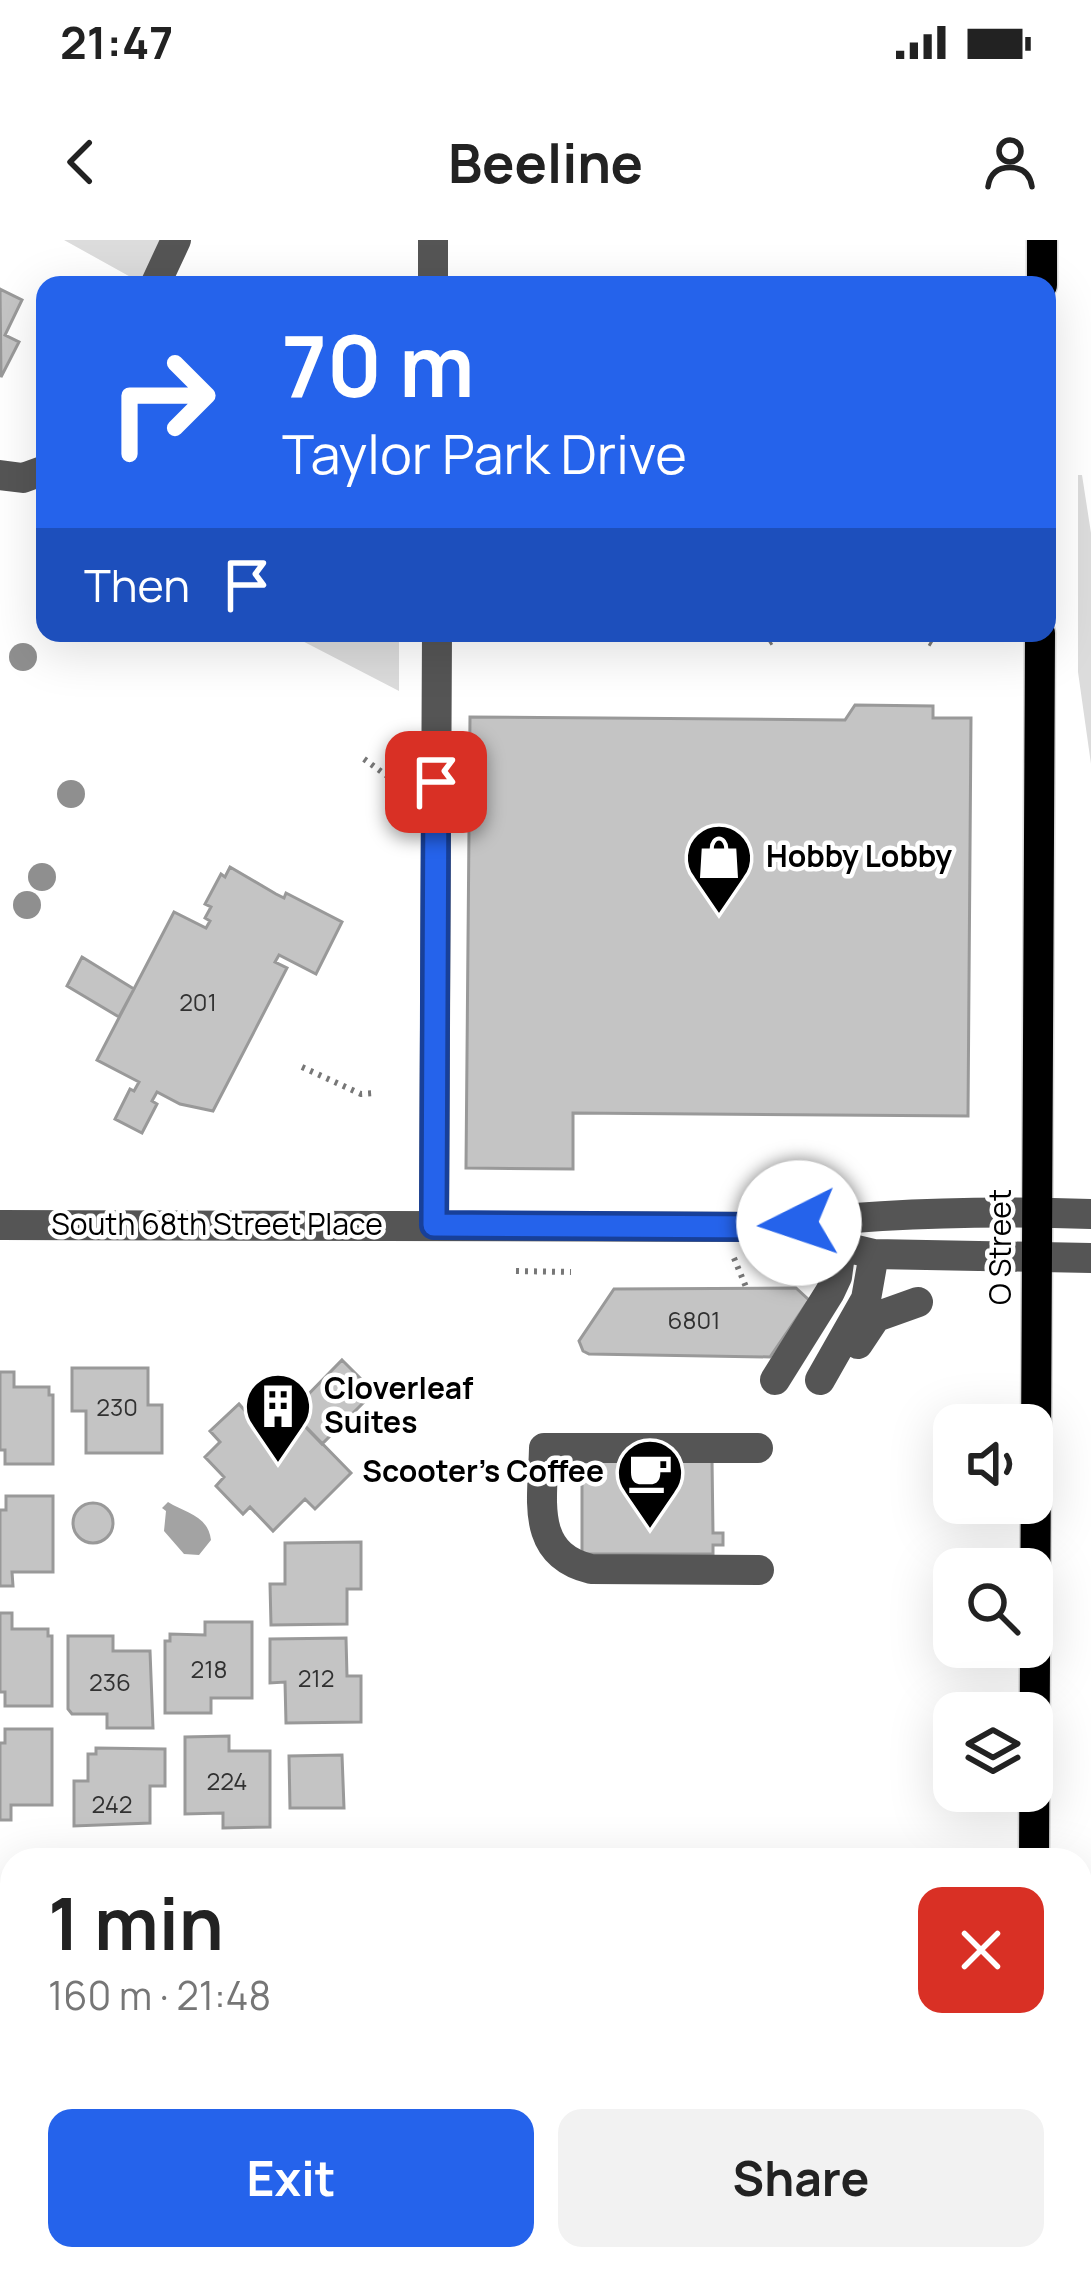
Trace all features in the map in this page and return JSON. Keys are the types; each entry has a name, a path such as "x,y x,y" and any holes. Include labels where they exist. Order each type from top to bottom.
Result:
{"main road":[{"path":"1042,240 1042,276"},
{"name":"O Street","path":"1034,1848 1040,642"}],"street":[{"path":"159,276 176,240"},
{"path":"433,240 433,276"},
{"path":"0,476 23,478 36,473"},
{"path":"434,1225 437,642"},
{"path":"764,1227 868,1214 1091,1214"},
{"name":"South 68th Street Place","path":"0,1225 764,1227"},
{"path":"764,1227 858,1251 1091,1258"},
{"path":"807,1380 830,1292 858,1251"},
{"path":"807,1380 866,1299 858,1251"},
{"path":"807,1380 869,1323 918,1302"},
{"path":"758,1448 544,1448 543,1517 550,1544 570,1564 591,1569 759,1570"}],"path":[{"path":"929,642 937,647"},
{"path":"364,759 405,789"},
{"path":"302,1067 362,1094 376,1093"},
{"path":"516,1271 571,1272"}],"shaded area":[{"path":"64,240 176,240 151,276 129,276"},
{"path":"1078,475 1082,475 1091,533 1091,764 1078,672"},
{"path":"304,642 399,642 399,691"},
{"path":"168,1502 205,1525 211,1540 199,1555 184,1554 164,1531 166,1511 162,1508"}],"building":[{"path":"0,289 22,300 5,335 19,342 1,377"},
{"name":"Hobby Lobby","path":"855,705 933,706 933,718 971,718 968,1116 573,1113 573,1169 466,1168 470,717 845,720"},
{"path":"230,867 284,898 286,893 342,922 316,974 279,955 275,962 287,968 213,1111 180,1104 157,1092 152,1101 157,1104 142,1133 115,1119 130,1089 134,1091 139,1082 97,1060 174,912 206,928 211,907 205,904"},
{"path":"82,957 134,989 119,1017 67,986"},
{"path":"796,1288 809,1300 770,1357 589,1354 579,1341 614,1289"},
{"path":"342,1360 374,1392 322,1444 291,1412"},
{"path":"72,1368 148,1368 148,1405 162,1405 162,1453 86,1453 86,1411 72,1411"},
{"path":"0,1372 14,1372 14,1387 49,1387 53,1464 5,1464 5,1450 0,1450"},
{"name":"Cloverleaf Suites","path":"270,1390 351,1473 315,1509 305,1499 273,1531 250,1507 243,1514 216,1486 224,1477 205,1457 220,1442 210,1431 239,1404 247,1413"},
{"path":"712,1459 713,1533 723,1533 723,1545 713,1545 713,1554 582,1554 582,1460"},
{"path":"6,1496 53,1496 53,1572 12,1572 13,1586 0,1586 0,1510 6,1510"},
{"path":"93,1503 107,1509 113,1523 107,1537 93,1543 79,1537 73,1523 79,1509"},
{"path":"361,1542 361,1589 347,1589 347,1624 271,1625 270,1584 285,1584 285,1543"},
{"path":"0,1613 12,1613 12,1629 48,1629 52,1636 52,1706 5,1706 5,1692 0,1692"},
{"path":"205,1622 252,1622 252,1698 211,1698 211,1713 165,1713 165,1641 170,1641 170,1634 205,1635"},
{"path":"68,1636 113,1636 113,1651 150,1651 153,1728 107,1728 107,1714 72,1714 68,1709"},
{"path":"346,1638 347,1676 361,1676 361,1722 286,1723 285,1682 270,1683 270,1639"},
{"path":"5,1729 52,1729 52,1805 11,1805 11,1820 0,1820 0,1743 5,1743"},
{"path":"229,1736 229,1751 270,1751 270,1827 223,1828 223,1813 185,1814 185,1737"},
{"path":"96,1748 165,1749 165,1786 150,1786 150,1823 74,1826 74,1781 88,1781 88,1754 96,1754"},
{"path":"342,1755 344,1808 290,1808 289,1756"}],"place":[{"name":"Hobby Lobby","path":"719,916"},
{"name":"Cloverleaf Suites","path":"278,1465"},
{"name":"Scooter's Coffee","path":"650,1531"}],"route":[{"path":"436,782 434,1225 764,1227 799,1223"}]}
